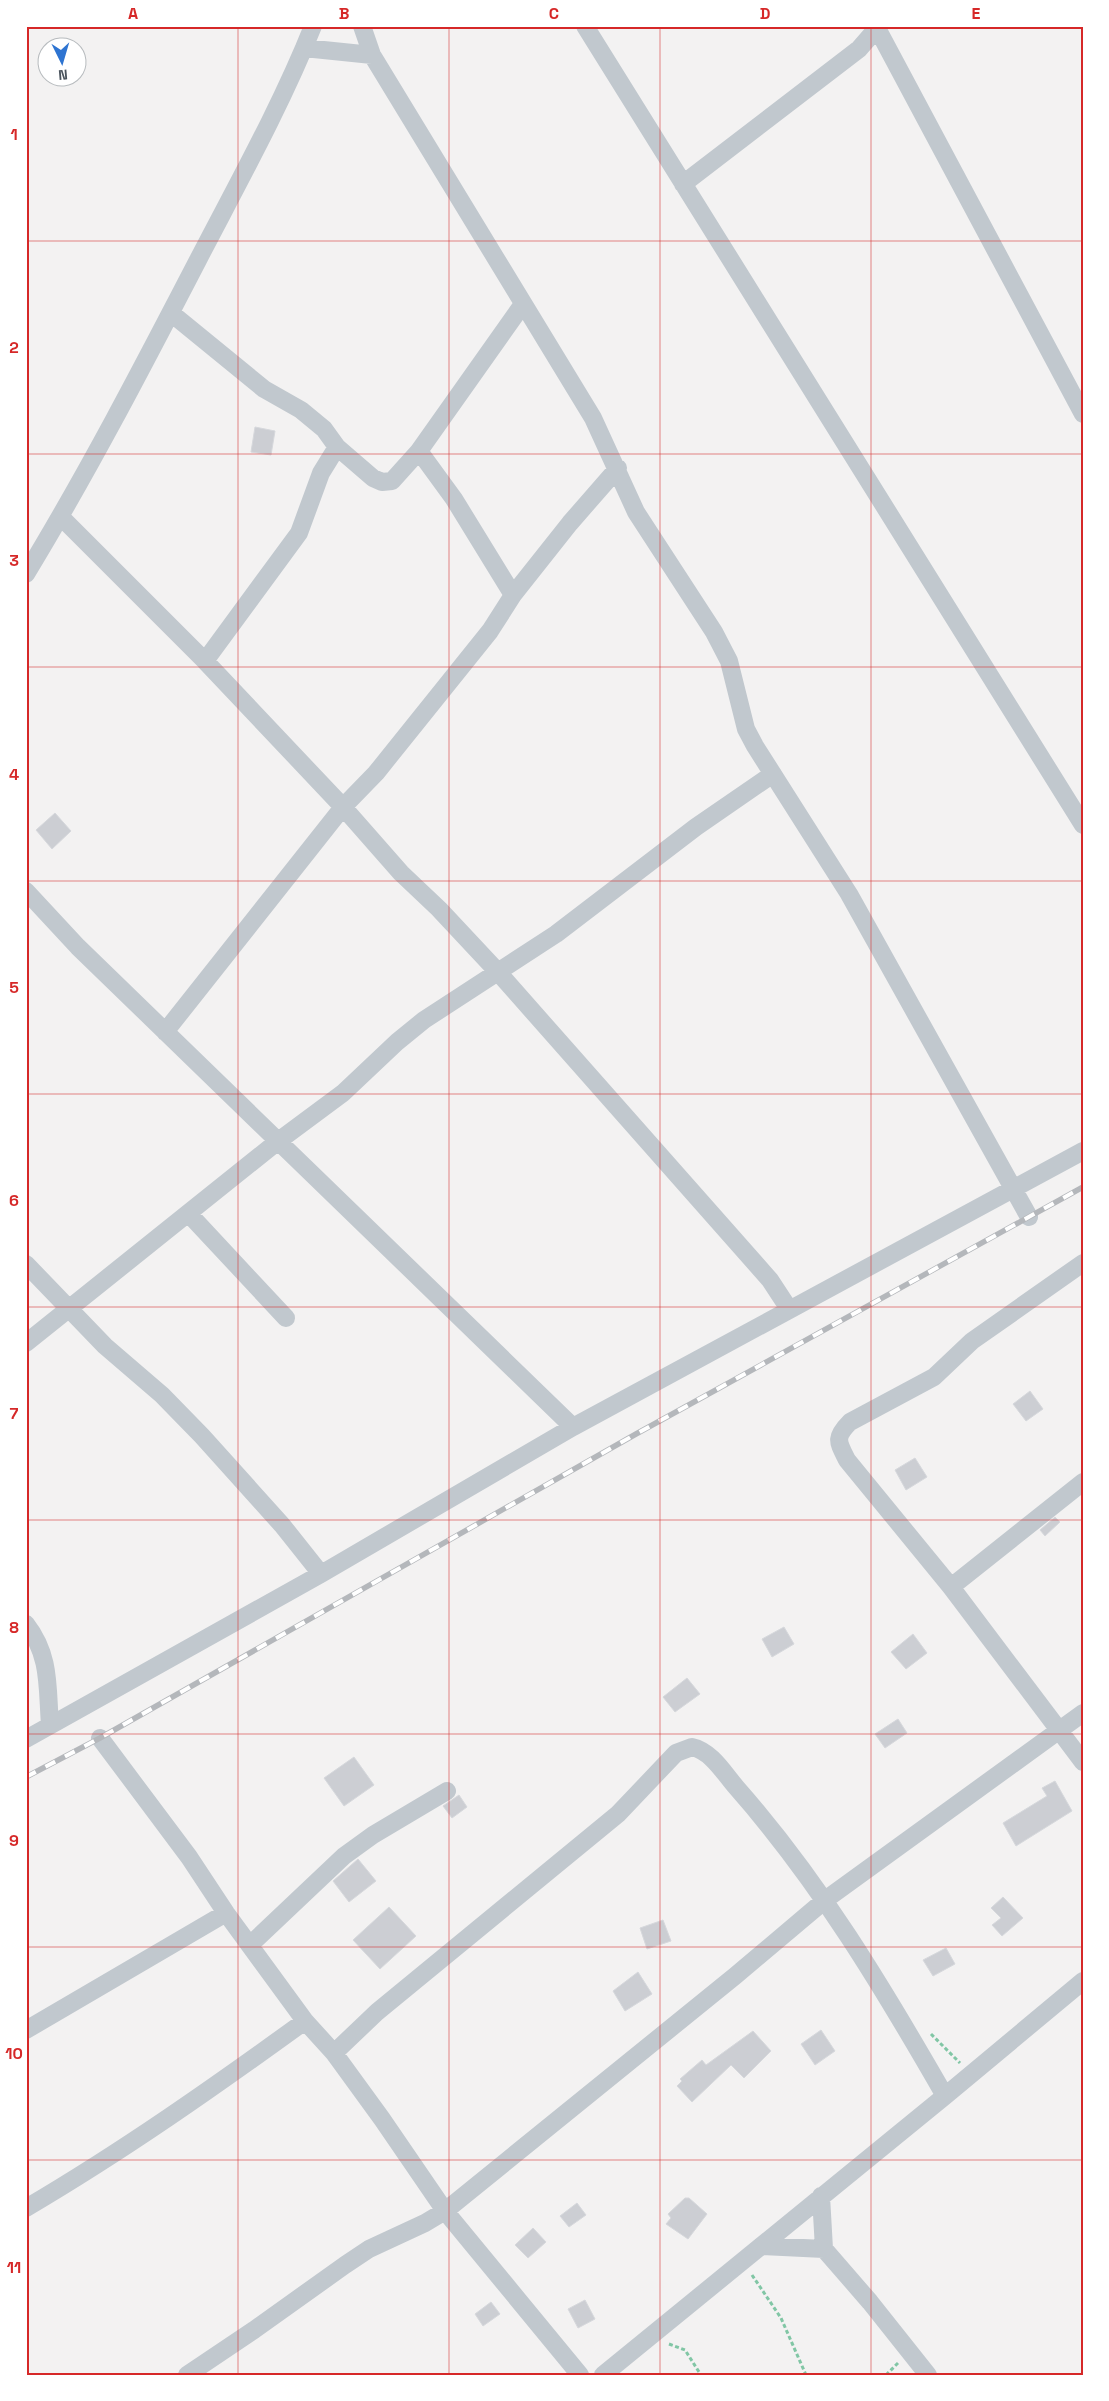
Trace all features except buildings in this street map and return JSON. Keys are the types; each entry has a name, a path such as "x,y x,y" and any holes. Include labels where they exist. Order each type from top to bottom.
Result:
{"street":[{"path":"26,574 61,517 171,313 251,159 313,26"},
{"path":"362,26 372,55 593,418 618,468 636,512 714,632 729,661 746,729 849,894 1012,1190 1029,1217"},
{"path":"585,26 1083,825"},
{"path":"683,184 860,49 878,28 1083,414"},
{"path":"304,48 372,55"},
{"path":"171,313 264,389 301,410 324,429 336,447 373,478 382,482 392,481 419,451 523,304"},
{"path":"205,661 299,533 321,473 336,447"},
{"path":"419,451 432,466 454,499 513,595"},
{"path":"165,1032 342,807 376,773 490,631 513,595 570,523 618,468"},
{"path":"61,517 205,661 401,873 439,909 497,971 770,1280 789,1309"},
{"path":"26,1344 277,1142 343,1093 424,1020 556,934 696,827 773,774"},
{"path":"26,891 78,947 277,1142 573,1427"},
{"path":"26,1739 322,1574 573,1427 1083,1151"},
{"path":"189,1214 286,1318"},
{"path":"1083,1263 972,1341 934,1377 850,1422 840,1431 839,1444 846,1460 951,1587 1083,1762"},
{"path":"26,1264 69,1310 125,1364 162,1395 202,1436 282,1525 322,1574"},
{"path":"951,1587 1083,1482"},
{"path":"26,1624 34,1635 45,1658 50,1726"},
{"path":"187,2375 353,2259 445,2211 825,1900 1083,1713"},
{"path":"100,1738 189,1857 226,1914 251,1944 305,2021 334,2054 445,2211 580,2375"},
{"path":"334,2054 377,2012 618,1814 676,1753 692,1747 706,1753 755,1808 825,1900 884,1990 945,2096"},
{"path":"251,1944 344,1856 373,1835 447,1792"},
{"path":"26,2030 226,1914"},
{"path":"604,2375 741,2260 761,2246 945,2096 1083,1981"},
{"path":"26,2208 120,2152 305,2021"},
{"path":"821,2196 824,2250 888,2323 928,2375"},
{"path":"761,2246 824,2250"}],"path":[{"path":"741,2260 781,2318 806,2375"},
{"path":"649,2336 685,2350 701,2375"}],"railway":[{"path":"26,1777 100,1738 636,1434 1083,1187"}]}
